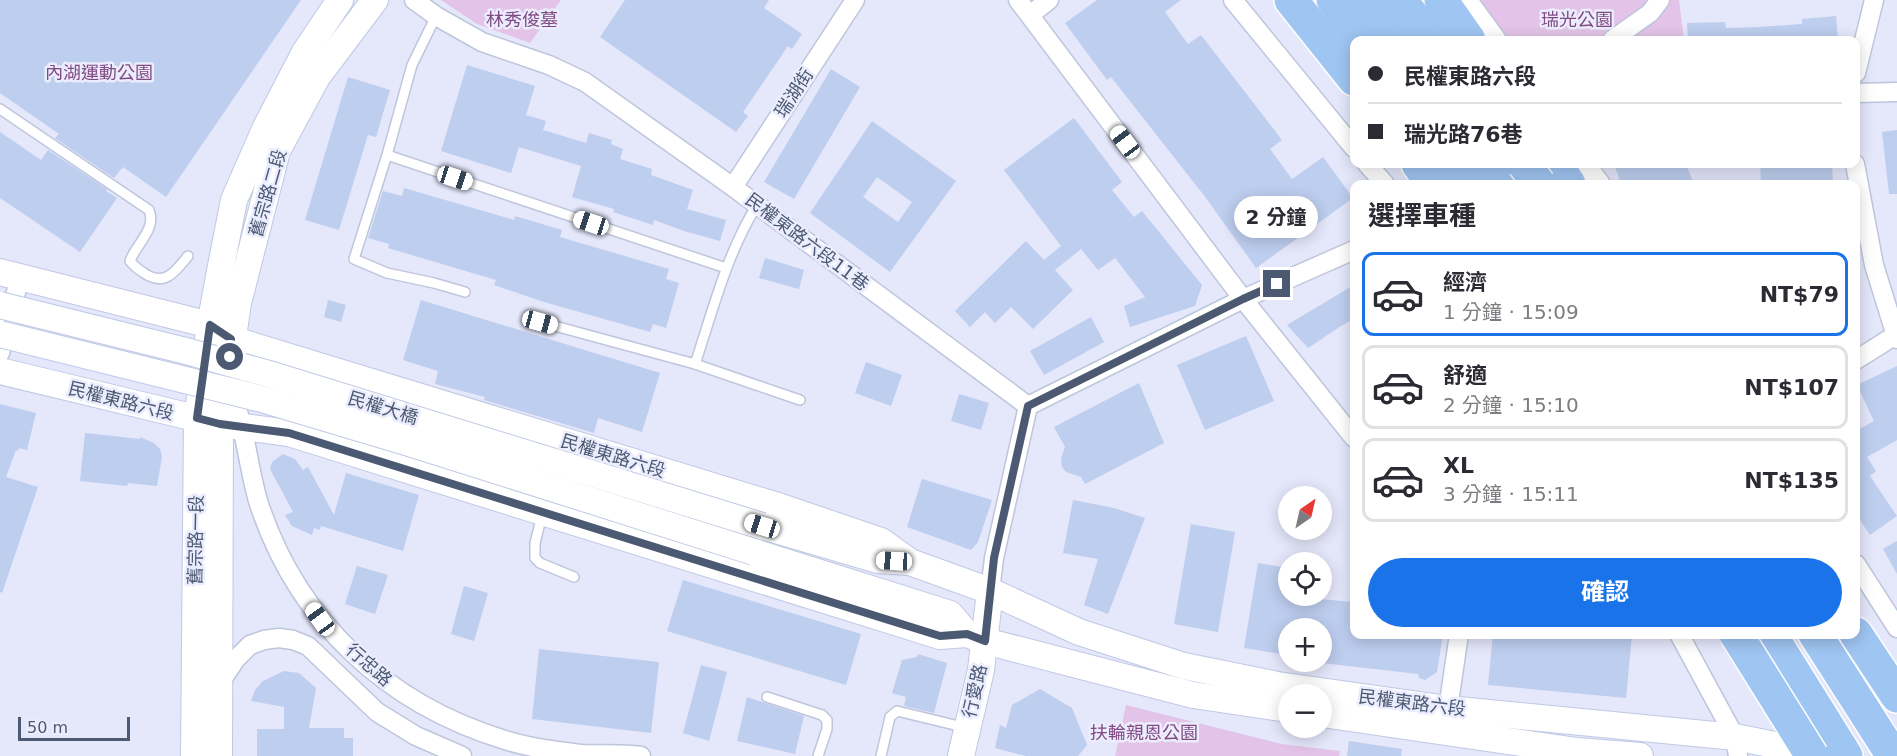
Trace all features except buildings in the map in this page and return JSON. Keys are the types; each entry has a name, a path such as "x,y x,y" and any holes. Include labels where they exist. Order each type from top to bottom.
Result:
{"highway":[{"path":"1292,0 1350,74"},
{"path":"1333,0 1361,36"},
{"path":"1366,0 1395,36"},
{"path":"1400,0 1429,36"},
{"path":"1441,0 1466,36"},
{"path":"1493,168 1503,180"},
{"path":"1740,639 1829,750"},
{"path":"1773,639 1829,750"},
{"path":"1818,639 1890,752"},
{"path":"1859,639 1897,696"}],"main road":[{"name":"舊宗路二段","path":"210,325 234,200 266,127 305,52 340,0"},
{"name":"舊宗路二段","path":"231,339 277,151 317,77 375,0"},
{"name":"民權東路六段","path":"10,274 210,325 231,339 781,507 881,541 910,562 990,591 1079,632 1184,666 1278,685 1448,709 1736,746 1829,750"},
{"name":"民權大橋","path":"0,305 269,374 762,526"},
{"name":"舊宗路一段","path":"210,325 220,423 219,756"},
{"name":"民權大橋","path":"0,334 262,399 406,442 950,614 976,637"},
{"name":"舊宗路一段","path":"194,756 220,423 231,339"},
{"name":"民權東路六段","path":"0,371 220,423 289,433 940,636 976,637 1193,695 1278,708"},
{"name":"民權東路六段","path":"762,526 878,560 910,562"},
{"name":"行愛路","path":"961,756 981,670 976,637 990,591"},
{"name":"民權東路六段","path":"1332,716 1577,754 1640,756"}],"street":[{"name":"民權東路六段11巷","path":"414,0 436,16 482,42 549,65 585,82 758,205 1028,406"},
{"name":"瑞湖街","path":"733,187 855,0"},
{"path":"1018,0 1243,299 1350,433"},
{"path":"1030,15 1049,0"},
{"path":"1233,0 1350,143"},
{"path":"1468,0 1494,36"},
{"path":"1618,36 1650,14 1660,0"},
{"path":"1860,57 1874,0"},
{"path":"1860,93 1897,92"},
{"path":"1370,168 1381,180"},
{"path":"1516,180 1546,168"},
{"path":"1860,191 1874,265 1896,336 1860,358"},
{"path":"990,591 994,558 1028,406 1243,299 1350,252"},
{"path":"0,353 10,274"},
{"path":"332,447 352,377"},
{"name":"行忠路","path":"220,423 259,503 279,554 298,588 320,619 383,680 418,704 506,741 584,755 641,756"},
{"path":"1860,570 1897,628"},
{"name":"行忠路","path":"219,684 236,659 250,645 279,638 293,640 308,646 377,712 416,736 462,756"},
{"path":"1448,709 1458,639"},
{"path":"1682,639 1736,746"}],"lane":[{"path":"436,16 412,65 387,155 354,259 387,273 465,292"},
{"path":"0,109 149,210 152,218 150,227 130,261 136,269 157,280 167,278 188,256"},
{"path":"387,155 726,268"},
{"path":"695,364 726,268 742,229 758,205"},
{"path":"540,322 695,364 800,400"},
{"path":"543,512 535,543 535,558 540,563 574,577"},
{"path":"767,697 822,715 827,720 827,729 818,756"},
{"path":"881,756 890,717 897,711 967,728"}],"green space":[{"name":"林秀俊墓","path":"441,0 561,0 530,43 477,24"},
{"name":"瑞光公園","path":"1459,0 1679,0 1684,36 1483,36"},
{"name":"扶輪親恩公園","path":"1126,705 1282,744 1340,751 1339,756 1115,756"}],"route":[{"path":"230,357 231,339 210,325 197,418 220,424 289,433 940,636 967,634 985,641 994,558 1028,406 1277,284"}],"park label":[{"name":"內湖運動公園","path":"99,73"}]}
